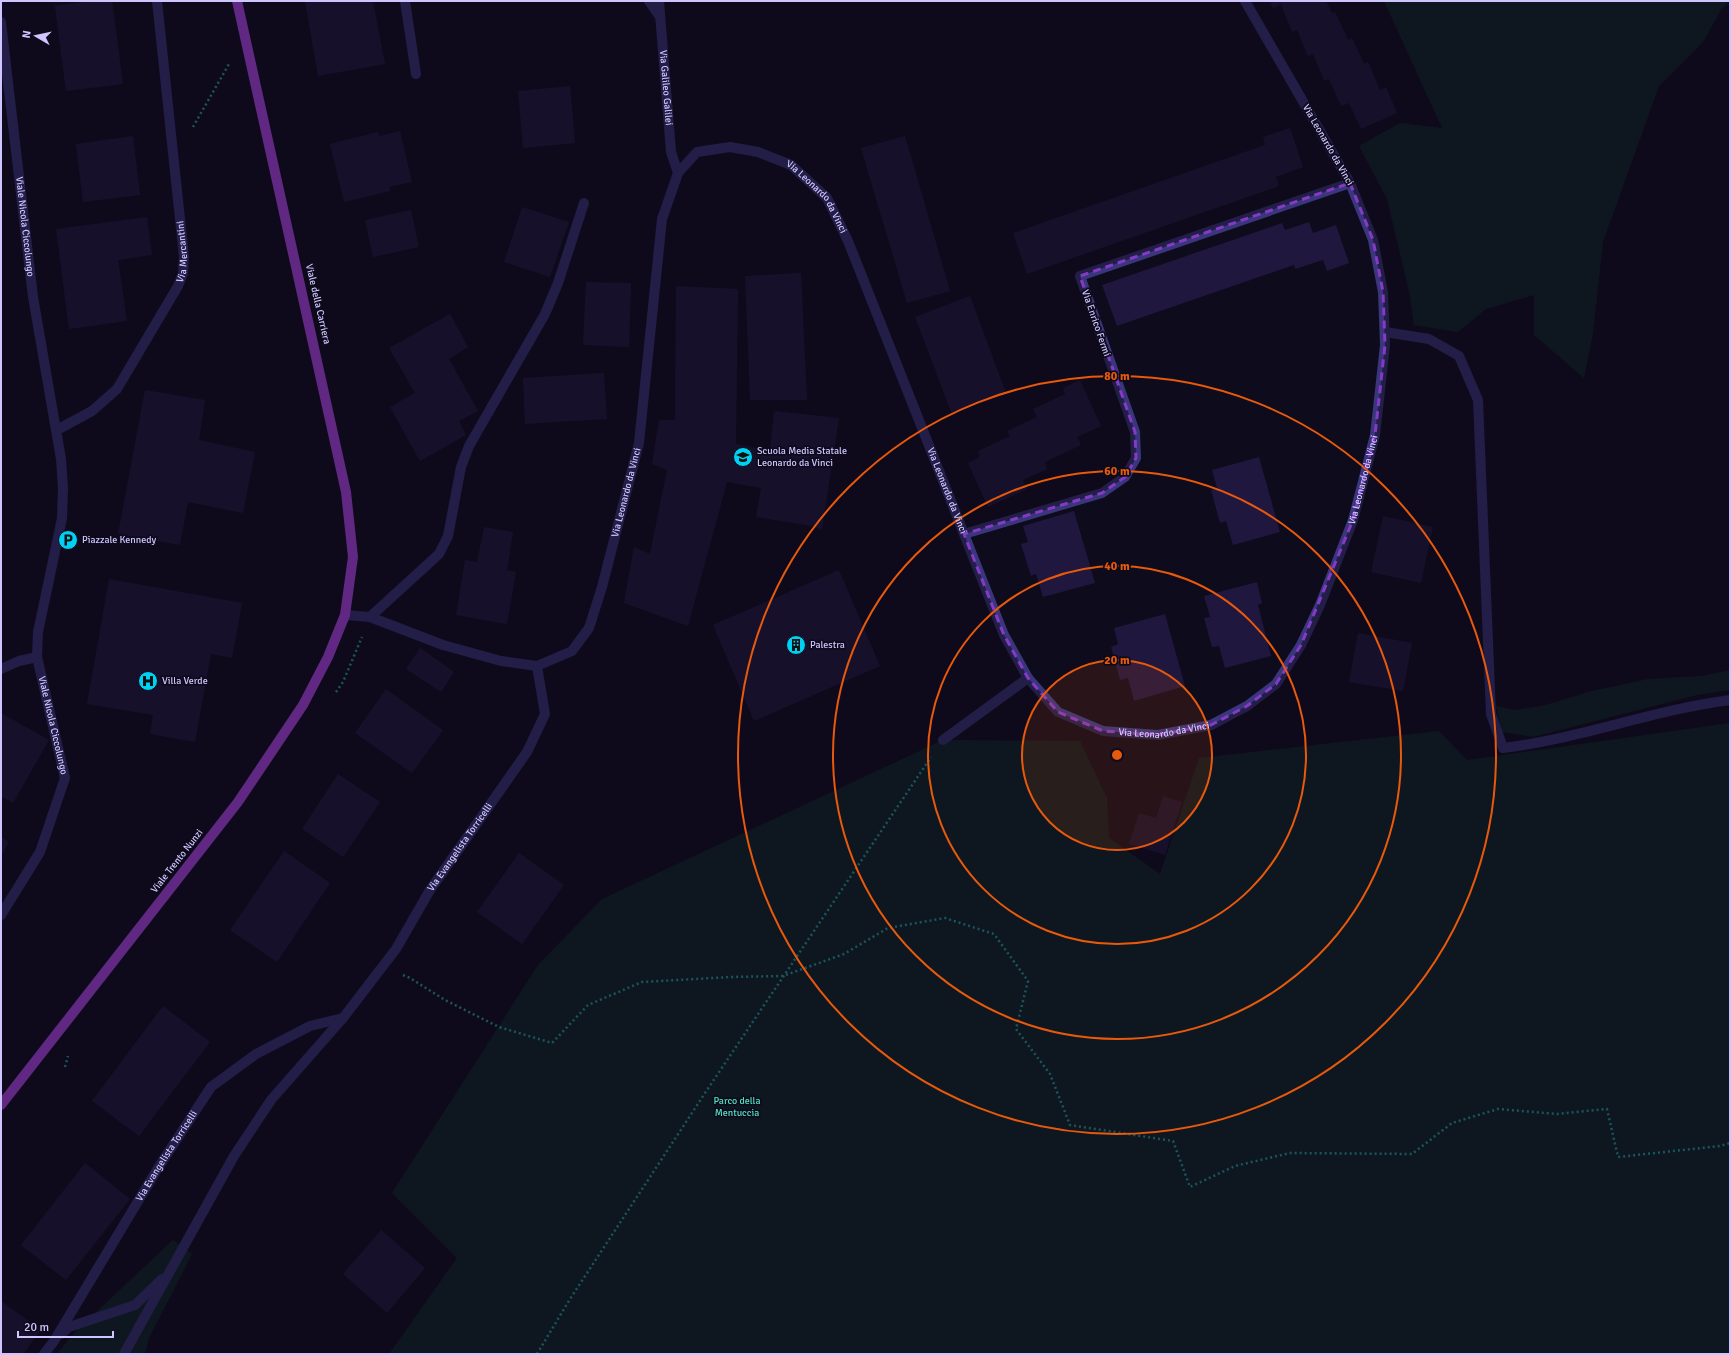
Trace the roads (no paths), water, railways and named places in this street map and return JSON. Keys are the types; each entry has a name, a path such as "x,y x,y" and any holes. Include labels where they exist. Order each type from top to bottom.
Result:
{"main road":[{"name":"Viale della Carriera","path":"237,1 288,223 346,492 353,557 345,615"},
{"name":"Viale Trento Nunzi","path":"1,1105 238,802 303,705 328,657 345,615"}],"street":[{"name":"Via Mercantini","path":"57,430 92,411 117,389 178,286 183,273 184,257 157,1"},
{"path":"405,1 416,74"},
{"path":"649,1 660,17"},
{"name":"Via Galileo Galilei","path":"659,1 671,152 678,173"},
{"name":"Via Leonardo da Vinci","path":"537,666 572,651 589,628 602,588 639,443 662,219 678,173 697,152 730,147 758,152 791,165 827,198 848,241 1004,635 1028,678 1058,712 1103,731 1158,735 1211,725 1247,706 1276,684 1301,645 1317,612 1353,520 1375,435 1385,332 1383,292 1373,240 1350,183 1244,1"},
{"name":"Viale Nicola Ciccolungo","path":"1,22 33,297 57,430"},
{"name":"Via Enrico Fermi","path":"964,534 1102,493 1125,477 1136,458 1135,432 1080,276 1350,183"},
{"path":"370,618 439,554 448,536 461,467 469,446 545,314 558,283 584,203"},
{"path":"1385,332 1429,340 1459,356 1478,400 1491,714 1502,748 1528,745 1622,722 1730,700"},
{"path":"1,669 19,661 37,658 38,632 62,518 63,488 57,430"},
{"path":"345,615 370,618 443,644 501,661 537,666"},
{"name":"Viale Nicola Ciccolungo","path":"1,914 40,852 65,778 37,658"},
{"name":"Via Evangelista Torricelli","path":"124,1354 234,1156 271,1100 343,1018 396,950 434,884 527,752 544,714 537,666"},
{"path":"942,740 1028,678"},
{"name":"Via Evangelista Torricelli","path":"44,1354 54,1341 158,1168 211,1087 256,1054 310,1026 343,1018"},
{"path":"54,1341 69,1326 135,1305 161,1280 190,1236"}],"place":[{"name":"Scuola Media Statale Leonardo da Vinci","path":"743,457"},
{"name":"Piazzale Kennedy","path":"68,540"},
{"name":"Palestra","path":"796,645"},
{"name":"Villa Verde","path":"148,681"}],"park label":[{"name":"Parco della Mentuccia","path":"737,1106"}]}
